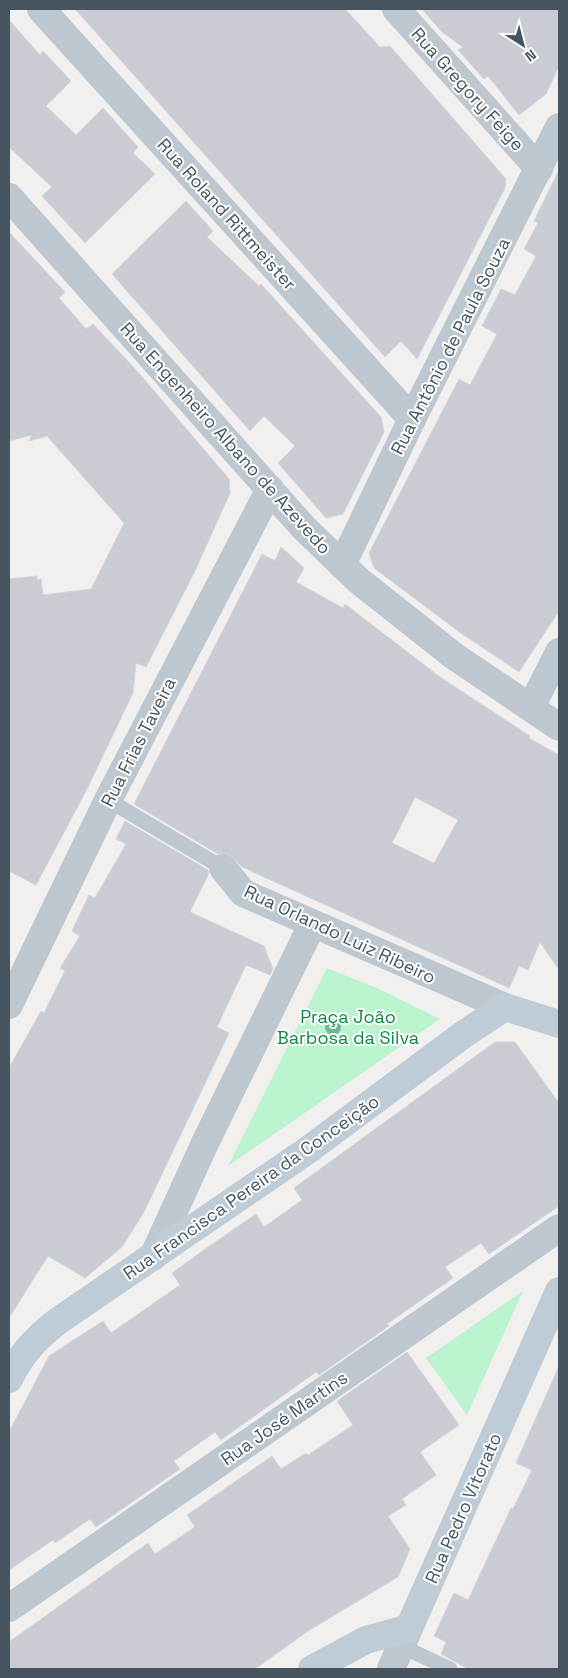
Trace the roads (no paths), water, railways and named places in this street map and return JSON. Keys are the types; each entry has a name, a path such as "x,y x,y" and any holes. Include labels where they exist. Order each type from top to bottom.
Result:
{"street":[{"name":"Rua Roland Rittmeister","path":"41,9 412,419"},
{"name":"Rua Gregory Feige","path":"396,9 539,169"},
{"name":"Rua Antônio de Paula Souza","path":"342,565 412,419 559,127"},
{"name":"Rua Engenheiro Albano de Azevedo","path":"9,197 304,528 342,565 358,580 454,656 559,727"},
{"name":"Rua Frias Taveira","path":"10,1002 108,800 270,489"},
{"path":"531,707 559,652"},
{"name":"Rua Orlando Luiz Ribeiro","path":"223,868 242,893 312,925 505,1007"},
{"path":"153,1257 205,1143 312,925"},
{"path":"505,1007 559,1024"},
{"name":"Rua Francisca Pereira da Conceição","path":"9,1379 18,1362 34,1340 308,1150 464,1034 505,1007"},
{"name":"Rua José Martins","path":"9,1608 559,1228"},
{"name":"Rua Pedro Vitorato","path":"400,1648 559,1291"},
{"path":"312,1669 366,1640 400,1648"}],"lane":[{"name":"Rua Orlando Luiz Ribeiro","path":"108,800 223,868"},
{"path":"400,1648 450,1669"}],"park label":[{"name":"Praça João Barbosa da Silva","path":"348,1026"}]}
